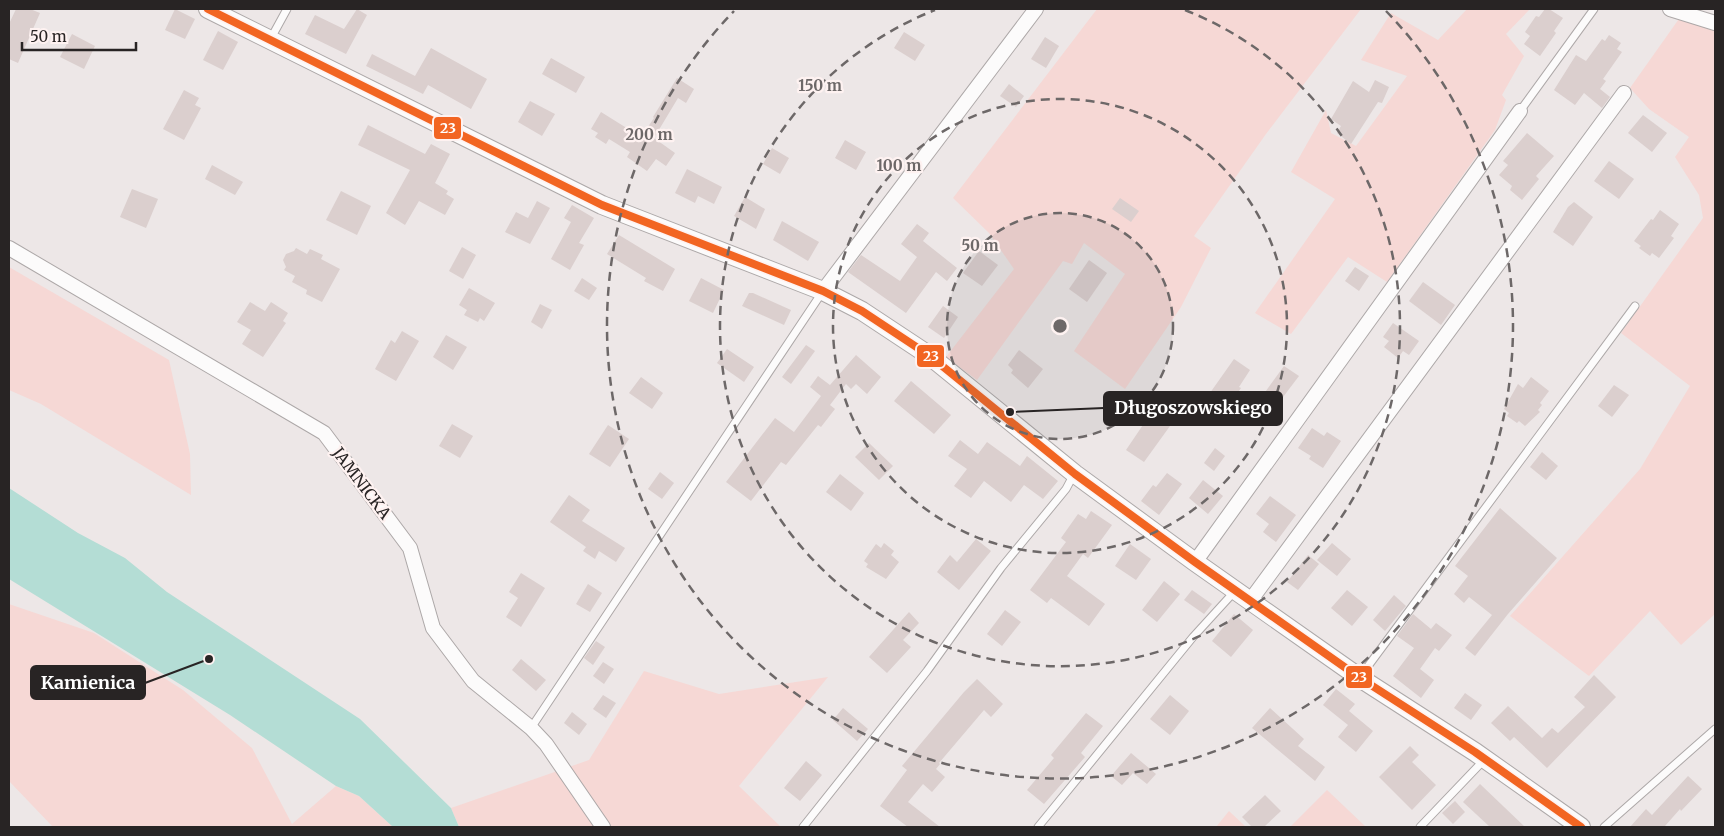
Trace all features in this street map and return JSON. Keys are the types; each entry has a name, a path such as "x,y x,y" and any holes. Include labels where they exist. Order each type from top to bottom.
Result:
{"street":[{"path":"208,9 602,204 824,291 862,311 930,356 1075,474 1195,562 1360,678 1485,759 1581,827"},
{"path":"824,291 1036,9"},
{"path":"1670,9 1715,23"},
{"path":"1250,601 1624,93"},
{"path":"1195,562 1520,111"},
{"name":"JAMNICKA","path":"9,248 324,433 410,548 433,628 474,681 531,728 546,744 603,827"}],"lane":[{"path":"270,40 287,9"},
{"path":"1520,111 1594,9"},
{"path":"531,728 824,291"},
{"path":"1360,678 1635,306"},
{"path":"803,827 927,671 1001,568 1066,489 1075,474"},
{"path":"1038,827 1192,637 1235,590"},
{"path":"1604,827 1715,729"},
{"path":"1420,827 1485,759"}],"shaded area":[{"path":"1097,9 1361,9 1266,134 1194,236 1211,248 1181,307 1125,389 1074,351 1125,274 1084,243 1072,264 1063,261 977,380 946,357 1014,269 989,233 953,198"},
{"path":"1467,9 1530,9 1506,34 1524,56 1502,95 1506,100 1495,130 1387,282 1348,257 1291,334 1255,313 1335,199 1291,172 1326,110 1331,133 1356,146 1407,76 1361,60 1391,13 1438,40"},
{"path":"1681,16 1715,25 1715,614 1681,645 1650,611 1589,676 1510,616 1640,469 1690,386 1621,333 1703,218 1699,195 1675,157 1689,137 1649,109 1630,88"},
{"path":"9,267 169,360 190,454 191,495 41,404 9,390"},
{"path":"9,488 78,533 125,558 167,592 360,719 451,808 459,827 393,827 359,796 336,786 230,715 9,579"},
{"path":"9,604 94,633 183,690 252,748 292,824 336,786 359,796 393,827 53,827 9,781"},
{"path":"644,671 719,694 828,677 739,786 781,827 459,827 451,808 589,760"},
{"path":"1327,790 1366,827 1290,827"},
{"path":"1229,811 1246,827 1216,827"}],"building":[{"path":"16,9 30,9 40,13 18,63 9,59 9,24"},
{"path":"175,9 195,19 185,39 165,30"},
{"path":"357,9 367,15 346,54 305,34 315,15 344,29"},
{"path":"1545,9 1549,9 1563,18 1554,31 1556,33 1540,56 1524,44 1530,36 1525,32 1536,16 1539,17"},
{"path":"218,31 238,42 223,70 203,60"},
{"path":"904,32 925,45 915,61 894,48"},
{"path":"72,34 95,46 84,69 60,57"},
{"path":"1609,35 1621,43 1617,49 1622,52 1603,79 1606,81 1600,89 1610,97 1602,108 1584,93 1575,105 1554,90 1576,55 1586,61 1602,39 1605,41"},
{"path":"1045,37 1059,46 1046,68 1031,59"},
{"path":"431,48 487,79 471,109 428,85 423,94 366,66 372,54 415,76"},
{"path":"551,58 585,77 576,93 542,74"},
{"path":"677,78 694,89 686,103 678,98 654,138 675,153 666,166 656,159 647,171 627,157 630,152 609,139 606,144 595,137 598,133 591,129 601,112 641,137"},
{"path":"1375,80 1389,87 1382,103 1378,102 1351,144 1337,133 1341,126 1331,119 1353,81 1369,92"},
{"path":"1009,84 1024,96 1016,107 1000,96"},
{"path":"184,90 199,98 195,105 201,108 184,140 163,129"},
{"path":"530,101 555,114 542,136 518,122"},
{"path":"1643,115 1667,133 1652,152 1628,133"},
{"path":"368,125 425,154 431,144 450,154 435,183 448,191 446,194 454,199 445,215 419,201 405,225 386,213 410,170 358,145"},
{"path":"1527,133 1554,156 1536,176 1539,179 1522,200 1510,190 1512,186 1499,175 1508,165 1503,161"},
{"path":"845,140 866,152 856,170 835,158"},
{"path":"772,148 789,158 780,174 763,164"},
{"path":"1609,161 1634,179 1619,199 1594,181"},
{"path":"212,165 243,182 235,195 205,179"},
{"path":"687,169 722,187 714,204 698,196 695,203 675,193"},
{"path":"132,189 158,199 146,228 120,217"},
{"path":"341,191 371,206 357,235 326,220"},
{"path":"745,197 765,209 756,229 734,216"},
{"path":"1120,198 1139,211 1131,222 1112,209"},
{"path":"537,201 550,208 530,244 505,232 516,212 528,218"},
{"path":"1574,202 1593,217 1573,246 1553,232 1568,207"},
{"path":"572,205 594,218 579,243 584,245 570,270 551,259 571,222 564,218"},
{"path":"1660,210 1679,224 1671,236 1674,238 1659,258 1652,253 1650,256 1639,248 1641,246 1634,241"},
{"path":"782,221 819,242 808,261 773,240"},
{"path":"917,224 929,233 923,241 957,268 947,281 936,272 906,313 848,272 861,255 900,281 917,257 901,244"},
{"path":"619,235 675,269 663,291 644,281 646,278 607,254"},
{"path":"462,247 476,255 463,279 449,271"},
{"path":"296,248 307,254 310,249 323,255 321,259 340,269 322,302 306,294 307,290 292,282 295,276 284,270 286,267 283,260 286,254 294,251"},
{"path":"979,251 998,265 982,286 963,273"},
{"path":"1089,260 1107,273 1087,302 1069,289"},
{"path":"1355,267 1369,276 1359,291 1345,281"},
{"path":"582,278 597,288 589,300 574,291"},
{"path":"701,278 724,290 713,313 689,301"},
{"path":"1423,282 1455,305 1441,325 1409,301"},
{"path":"469,288 495,303 484,321 480,318 478,322 464,315 467,310 459,305"},
{"path":"749,293 753,293 791,310 784,325 742,306"},
{"path":"250,302 265,311 271,302 288,313 283,321 286,323 263,357 242,344 251,330 237,322"},
{"path":"540,304 552,310 542,329 531,322"},
{"path":"943,306 958,317 944,338 928,327"},
{"path":"1393,323 1419,341 1409,355 1403,351 1398,358 1384,347 1389,341 1383,337"},
{"path":"402,331 419,341 396,381 375,369 391,340 395,343"},
{"path":"446,335 467,347 453,370 433,357"},
{"path":"806,345 815,351 791,384 782,377"},
{"path":"727,349 754,367 744,382 717,363"},
{"path":"1019,350 1043,369 1028,388 1011,373 1013,370 1008,365"},
{"path":"856,355 881,377 867,394 856,384 851,389 846,384 830,405 835,409 821,427 818,425 786,465 781,462 751,501 726,482 775,418 794,432 821,396 810,387 818,376 830,385"},
{"path":"1234,359 1250,370 1239,387 1241,388 1223,413 1205,400"},
{"path":"1284,366 1299,376 1277,405 1263,395"},
{"path":"641,377 663,393 652,409 629,393"},
{"path":"1531,377 1549,391 1540,403 1542,405 1538,410 1540,412 1525,426 1507,416 1509,413 1504,409 1518,384 1523,388"},
{"path":"911,381 951,415 934,434 894,401"},
{"path":"1614,385 1629,395 1612,417 1598,406"},
{"path":"1171,399 1183,408 1144,462 1126,450 1147,419 1153,423"},
{"path":"452,424 473,436 460,458 439,446"},
{"path":"608,425 629,439 610,467 589,454"},
{"path":"1312,428 1324,436 1327,432 1341,441 1323,468 1309,459 1311,456 1298,448"},
{"path":"960,440 978,454 987,442 1020,466 1027,456 1058,481 1043,499 1024,485 1011,502 984,481 971,498 954,486 967,469 948,456"},
{"path":"869,443 893,466 879,480 855,457"},
{"path":"1215,448 1225,456 1214,471 1204,463"},
{"path":"1542,452 1558,466 1546,480 1530,467"},
{"path":"660,472 674,483 662,499 648,489"},
{"path":"1167,473 1182,484 1159,515 1141,501 1153,485 1156,487"},
{"path":"840,474 864,493 851,511 826,492"},
{"path":"1203,480 1223,496 1208,514 1189,498"},
{"path":"569,495 590,510 582,521 625,548 616,562 599,551 595,559 583,551 586,547 550,522"},
{"path":"1270,496 1296,515 1276,542 1263,532 1269,524 1256,514"},
{"path":"1500,508 1557,558 1508,614 1475,656 1465,648 1492,615 1469,597 1464,603 1454,594 1468,576 1455,566"},
{"path":"1091,511 1112,525 1088,558 1083,554 1067,576 1105,604 1089,626 1051,598 1047,603 1030,590 1066,542 1061,538 1078,514 1086,519"},
{"path":"976,539 991,551 959,590 937,572 950,555 957,562"},
{"path":"884,543 894,551 891,555 899,562 886,579 866,567 868,564 864,561 876,544 881,548"},
{"path":"1332,543 1351,559 1337,576 1317,560"},
{"path":"1130,544 1151,559 1136,580 1115,566"},
{"path":"1308,555 1319,564 1298,590 1287,582"},
{"path":"521,573 545,588 521,627 506,617 518,598 509,592"},
{"path":"1164,581 1180,594 1157,622 1142,610"},
{"path":"588,584 602,593 590,612 576,604"},
{"path":"1192,590 1212,604 1204,614 1184,600"},
{"path":"1347,590 1368,607 1352,626 1331,608"},
{"path":"1394,595 1406,606 1385,631 1373,620"},
{"path":"1005,610 1021,622 1002,646 987,634"},
{"path":"909,612 919,623 903,640 911,647 887,673 869,657"},
{"path":"1234,614 1253,630 1231,657 1212,641"},
{"path":"1413,614 1431,629 1436,623 1452,635 1439,651 1435,648 1420,669 1434,680 1421,698 1393,676 1414,648 1397,636"},
{"path":"596,641 605,647 593,665 584,658"},
{"path":"521,659 546,680 536,691 512,670"},
{"path":"603,662 614,669 604,684 593,676"},
{"path":"1594,675 1616,697 1547,768 1514,737 1510,741 1491,723 1508,706 1542,738 1552,728 1558,733 1585,707 1574,697"},
{"path":"977,679 1003,704 991,717 984,710 939,763 936,769 945,777 932,792 923,784 908,802 940,827 908,827 880,806 907,770 902,766"},
{"path":"1336,689 1355,704 1349,711 1373,731 1356,752 1338,737 1348,725 1323,705"},
{"path":"1465,693 1482,705 1471,720 1454,708"},
{"path":"603,695 616,703 606,718 593,709"},
{"path":"1170,695 1189,711 1170,735 1150,719"},
{"path":"843,708 868,729 857,741 833,720"},
{"path":"1270,708 1304,739 1298,746 1325,767 1315,781 1252,728"},
{"path":"572,712 587,724 579,735 564,723"},
{"path":"1086,713 1103,726 1081,753 1085,757 1044,804 1027,790 1054,758 1051,755"},
{"path":"1410,746 1419,755 1412,762 1436,785 1412,810 1379,777"},
{"path":"1131,753 1156,774 1147,784 1133,773 1122,785 1111,776"},
{"path":"806,761 822,775 800,801 784,788"},
{"path":"1688,776 1702,789 1681,811 1680,809 1666,827 1630,827 1646,809 1652,815"},
{"path":"1480,784 1525,827 1490,827 1463,802"},
{"path":"1265,795 1281,811 1264,827 1252,827 1242,817"},
{"path":"1455,801 1465,812 1453,824 1442,813"}],"transit line":[{"name":"23","path":"208,9 602,205 823,291 862,311 930,356 1075,474 1195,562 1360,678 1475,752 1581,827"}],"place":[{"name":"Długoszowskiego","path":"1010,412"},
{"name":"Kamienica","path":"209,659"}]}
